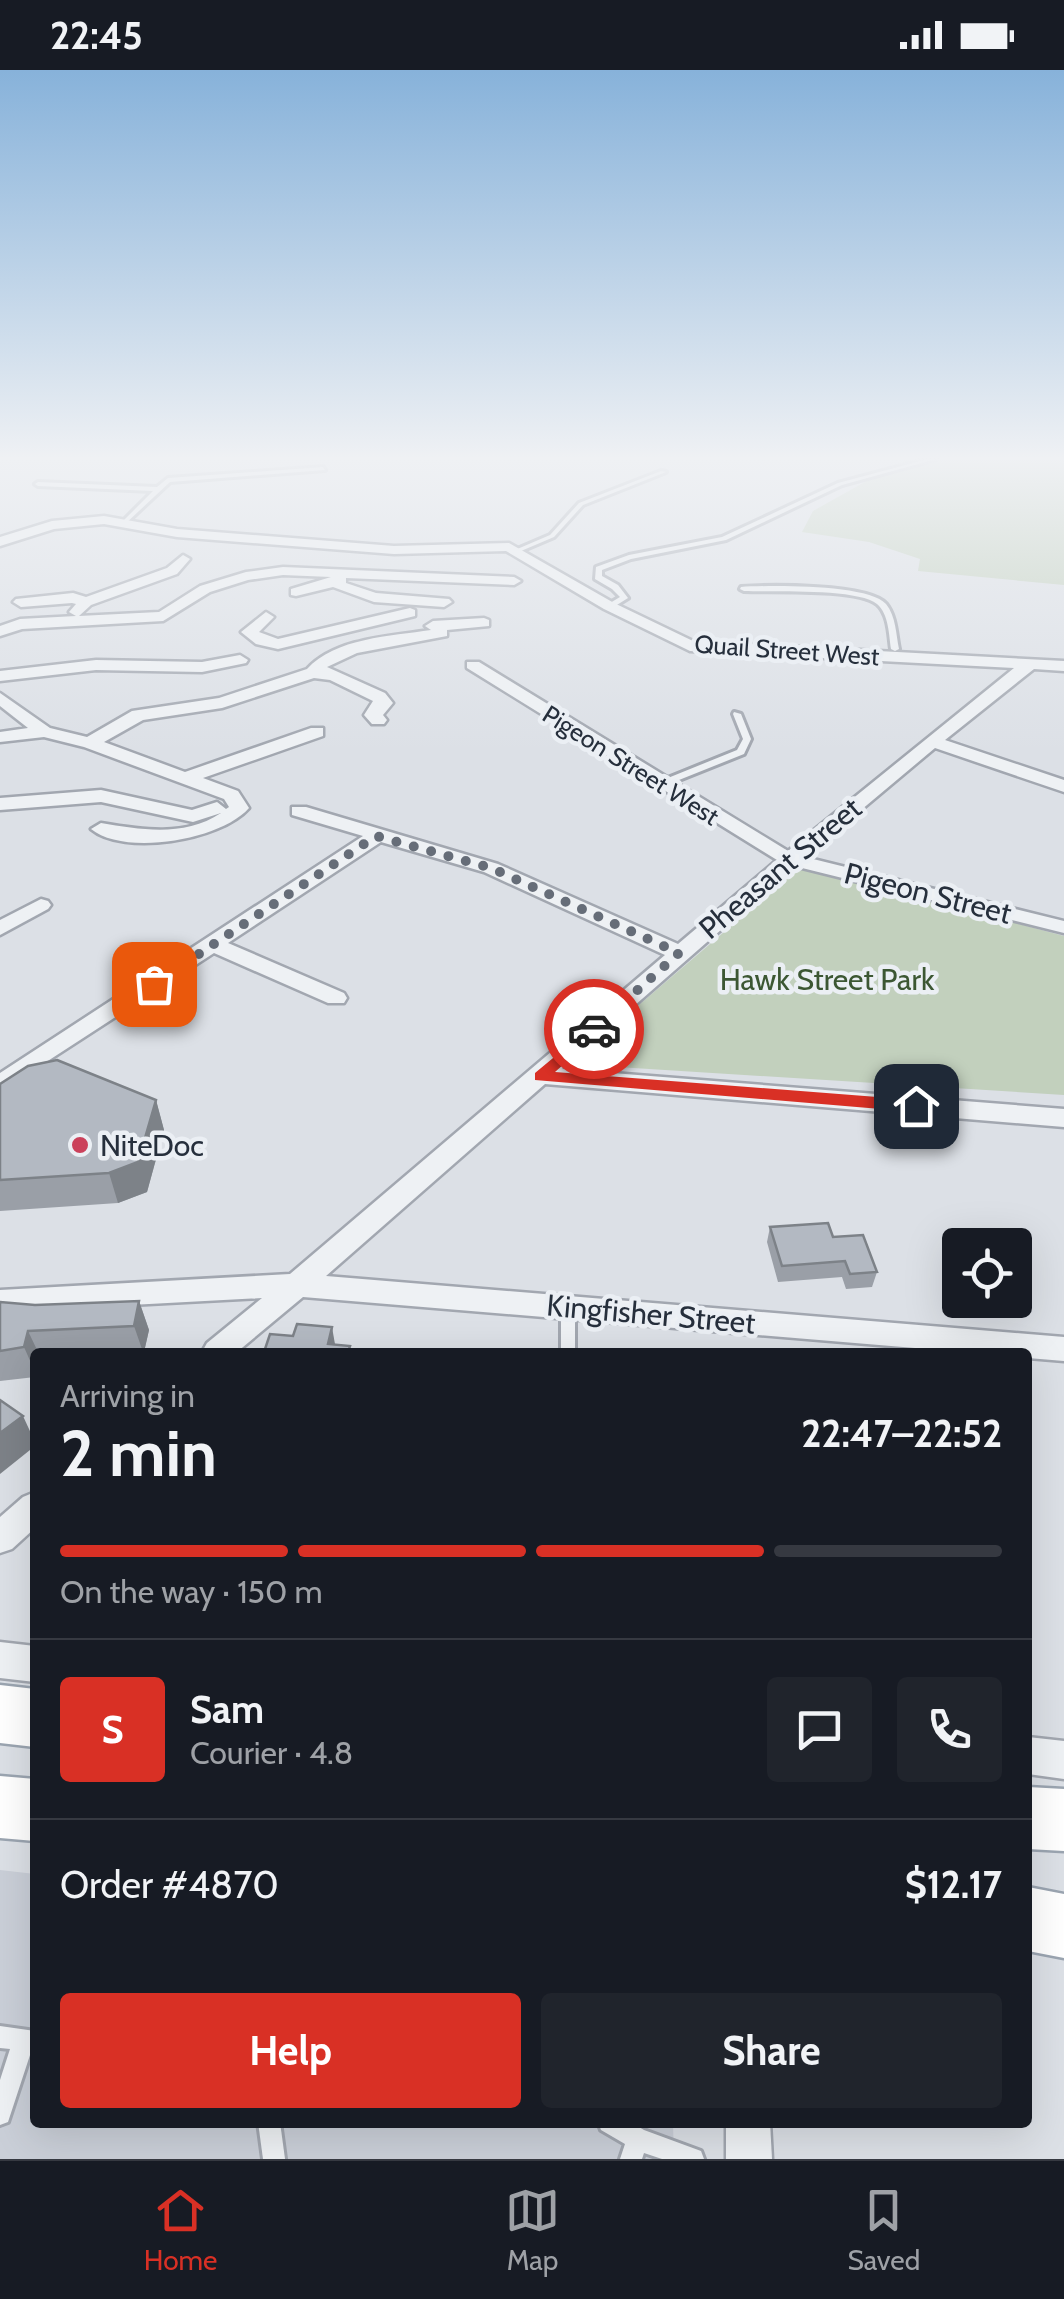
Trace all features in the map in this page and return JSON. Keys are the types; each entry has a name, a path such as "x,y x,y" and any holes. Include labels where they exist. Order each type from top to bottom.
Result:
{"main road":[{"path":"0,1714 30,1717"},
{"path":"0,1807 30,1810"},
{"path":"1032,1818 1064,1820"},
{"path":"1032,1898 1064,1902"},
{"path":"1032,1920 1064,1926"}],"street":[{"name":"Quail Street West","path":"528,556 665,636 699,648 896,653 1064,666"},
{"path":"59,620 79,611 86,602 172,571 184,559"},
{"path":"0,631 12,625 59,620 155,618 170,613 196,592 246,576 283,571 338,577 514,580"},
{"path":"296,592 338,577 410,613 442,634"},
{"path":"21,602 73,598 86,602"},
{"path":"374,598 444,602"},
{"path":"266,617 251,626 250,632 262,641 278,644 410,613"},
{"path":"313,674 318,663 336,655 484,623"},
{"path":"0,676 96,664 202,668 240,660"},
{"path":"986,661 1008,682"},
{"name":"Pigeon Street West","path":"473,664 746,837 792,860"},
{"name":"Pheasant Street","path":"222,1348 679,953 931,741 1030,664"},
{"path":"90,743 133,716 222,703 313,674 334,676 379,697 384,702 373,715 378,720"},
{"path":"0,698 44,732"},
{"path":"0,738 44,732 90,743 231,794 238,802 238,810 180,836 151,838 101,829"},
{"path":"188,777 317,732"},
{"path":"931,741 1064,786"},
{"path":"0,804 101,796 199,816 217,808 231,794"},
{"path":"299,811 491,868 679,953"},
{"path":"1,1082 376,836"},
{"name":"Pigeon Street","path":"792,860 1064,927"},
{"path":"0,929 41,905"},
{"path":"214,945 336,998"},
{"path":"541,1076 1064,1118"},
{"name":"Kingfisher Street","path":"0,1301 298,1285 1064,1348"},
{"path":"0,1538 30,1511"},
{"path":"0,1660 30,1663"},
{"path":"1032,1756 1064,1760"},
{"path":"748,2128 749,2159"}],"lane":[{"path":"609,606 624,598 598,576 599,569 633,556"},
{"path":"744,589 875,599 884,607 896,653"},
{"path":"662,784 741,752 747,739 737,714"},
{"path":"568,1308 568,1348"},
{"path":"0,2037 30,2041 0,2114"},
{"path":"271,2128 274,2159"},
{"path":"616,2128 635,2149 693,2159"}],"shaded area":[{"path":"0,1870 30,1873 30,2128 673,2128 674,2159 0,2159"}],"green space":[{"path":"912,556 1064,556 1064,585 918,571 920,559"},
{"name":"Hawk Street Park","path":"801,866 1064,936 1064,1095 570,1064"}],"building":[{"name":"NiteDoc","path":"57,1060 156,1100 138,1162 109,1173 0,1180 0,1084 28,1066"},
{"path":"828,1223 833,1237 863,1235 877,1272 850,1274 845,1261 782,1266 770,1227"},
{"path":"139,1301 134,1326 28,1331 24,1347 0,1351 0,1302 35,1305"},
{"path":"297,1324 332,1327 328,1344 350,1346 265,1348 270,1334 293,1336"},
{"path":"0,1400 23,1416 0,1433"}],"way so far":[{"path":"154,984 376,836 491,868 679,953 594,1029"}],"place":[{"name":"NiteDoc","path":"80,1145"}],"route":[{"path":"594,1029 541,1076 916,1106"}]}
